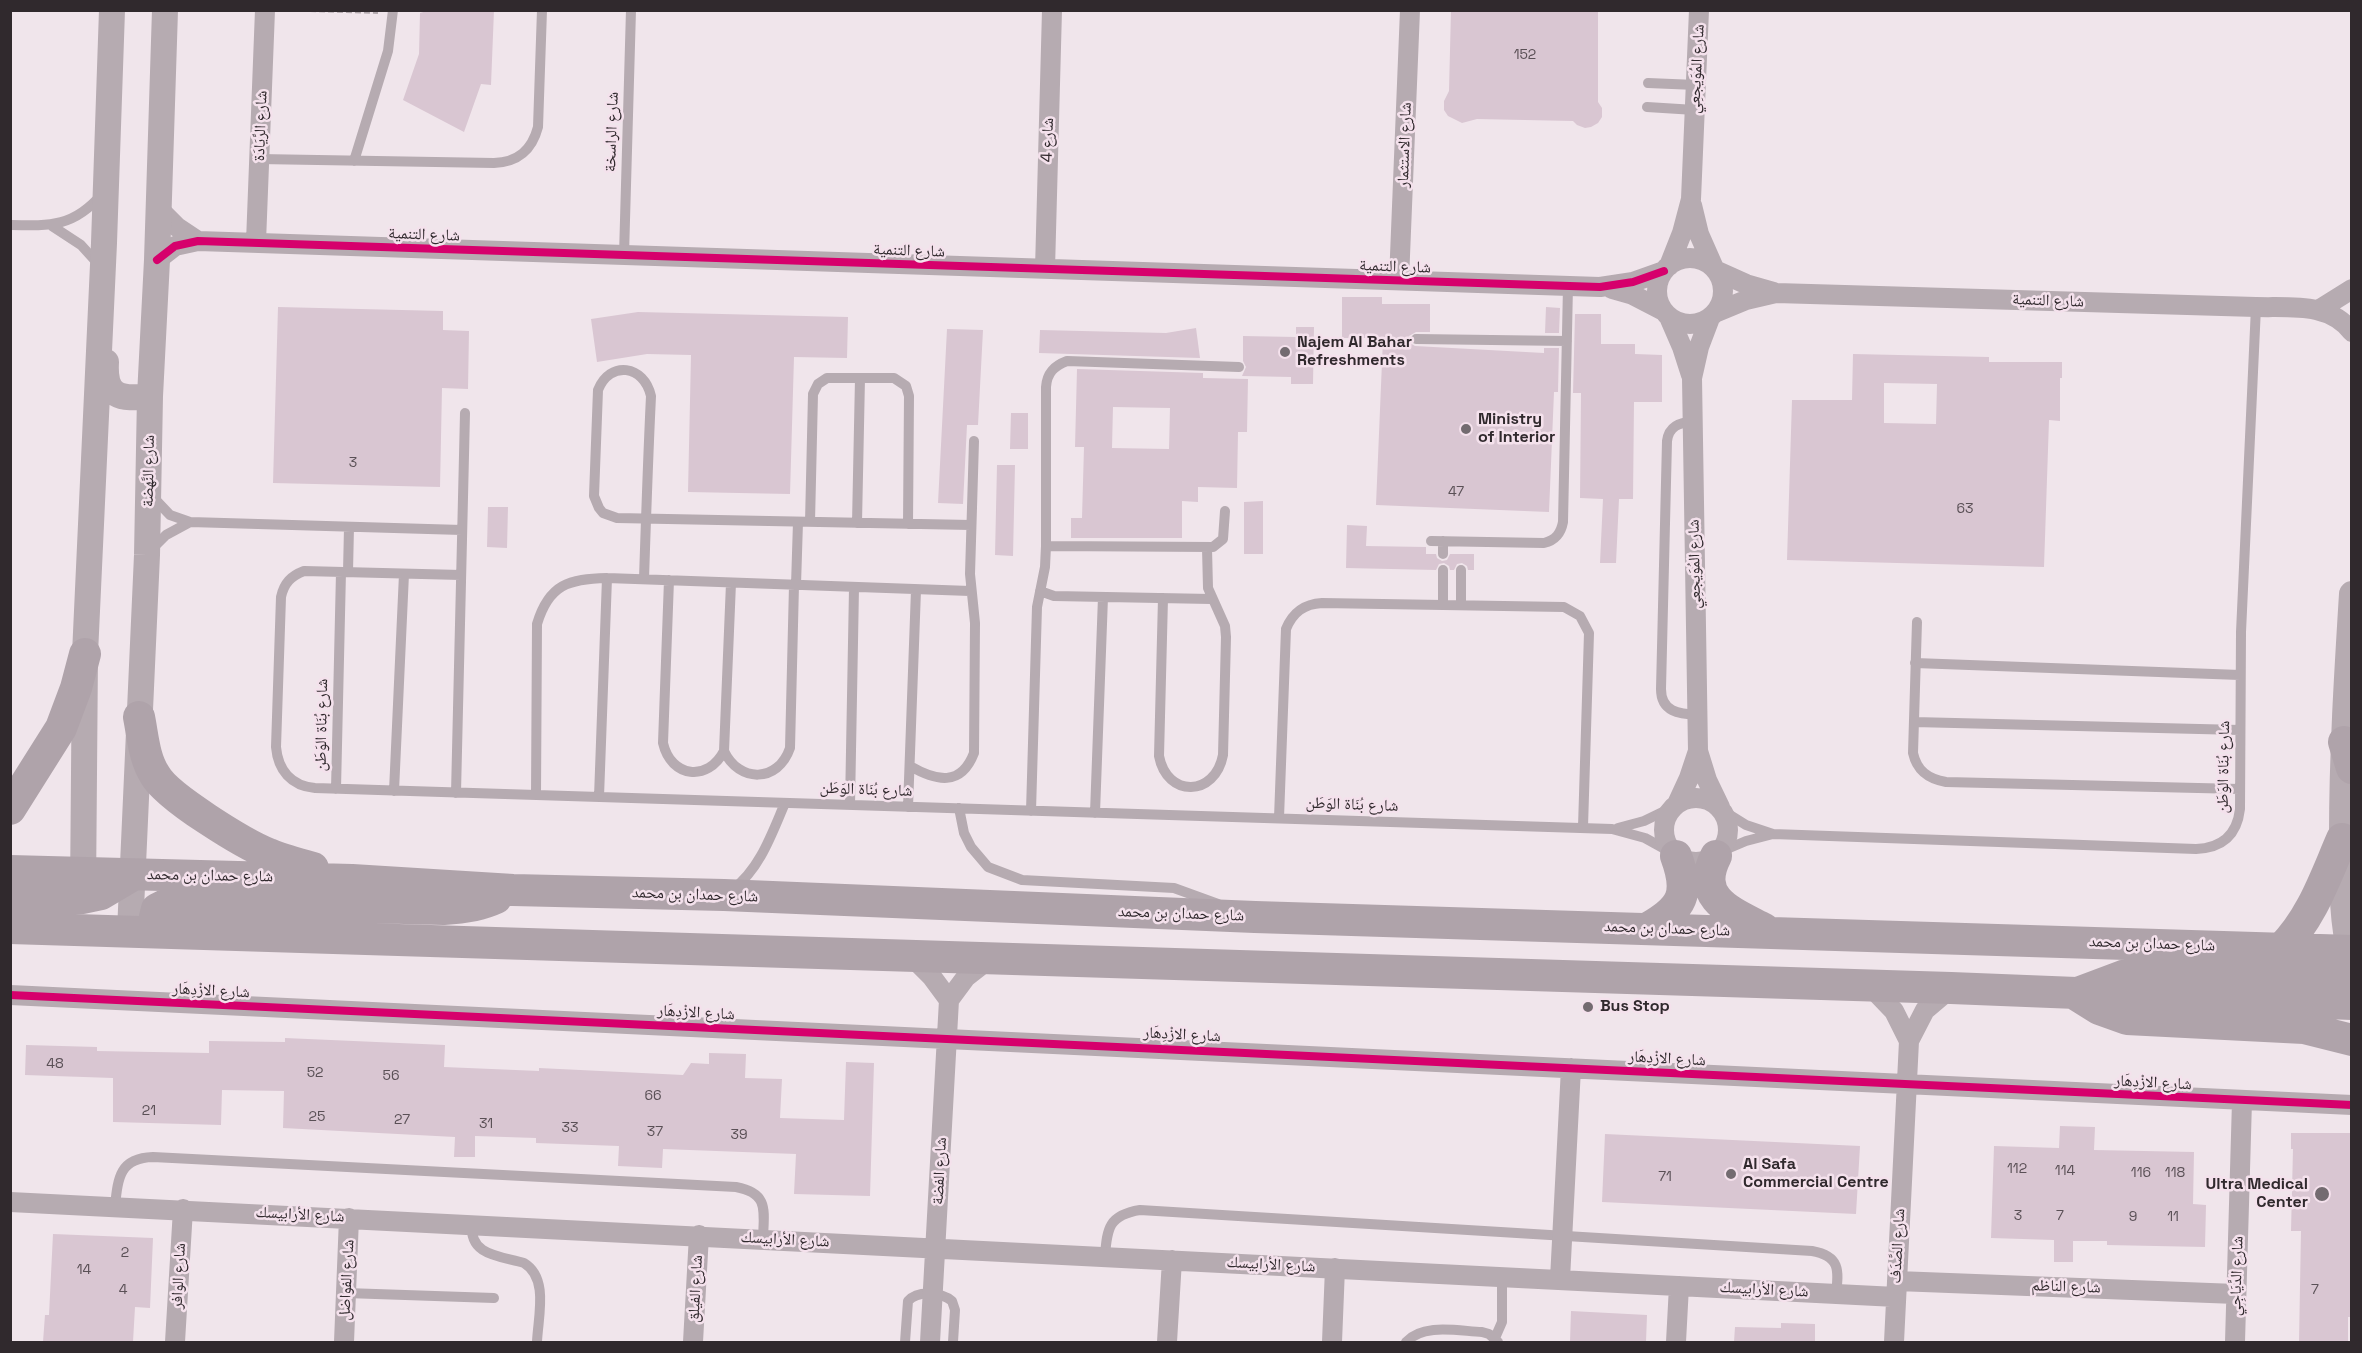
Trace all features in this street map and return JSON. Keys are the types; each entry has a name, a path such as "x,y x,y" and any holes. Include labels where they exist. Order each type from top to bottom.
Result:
{"main road":[{"path":"10,809 61,728 76,688 85,654"},
{"path":"139,717 149,764 155,777 172,795 266,853 352,880"},
{"path":"2282,949 2312,909 2342,839"},
{"path":"1718,854 1709,873 1709,882 1714,897 1736,914 1770,932"},
{"path":"1648,928 1670,914 1682,898 1683,878 1675,855"},
{"name":"شارع حمدان بن محمد","path":"10,871 83,886 134,874 352,880 513,890 724,895 1255,917 2282,949 2351,960"},
{"path":"10,897 83,886"},
{"path":"166,932 155,917 157,909 171,902 444,909 486,903 513,890"},
{"path":"10,927 1951,988 2352,1004"},
{"path":"2075,994 2114,978 2157,972 2351,960"},
{"path":"2075,994 2099,1010 2127,1018 2304,1028 2352,1040"}],"street":[{"path":"81,930 85,654 103,270 112,10"},
{"name":"شارع النَّهضة","path":"130,931 147,555 150,396 165,10"},
{"name":"شارع الرِّيَادَة","path":"256,242 265,10"},
{"name":"شارع 4","path":"1045,269 1052,10"},
{"name":"شارع الاستثمار","path":"1399,280 1410,10"},
{"name":"شارع المُوَيجعِي","path":"1667,268 1682,233 1691,199 1699,10"},
{"name":"شارع المُوَيجعِي","path":"1691,199 1699,234 1715,269"},
{"path":"159,209 177,227 198,241"},
{"name":"شارع التنمية","path":"157,260 175,246 198,241 256,242 1600,287 1633,282 1667,268"},
{"path":"104,243 111,267 106,378 109,387 124,398 150,396"},
{"path":"1692,258 1715,269 1722,281 1724,291 1713,315 1689,325 1666,314 1657,290 1667,268 1676,261 1692,258"},
{"name":"شارع التنمية","path":"1715,269 1746,284 1776,293"},
{"name":"شارع التنمية","path":"1600,287 1633,295 1666,314"},
{"path":"2320,309 2352,290"},
{"name":"شارع التنمية","path":"1713,315 1746,300 1776,293 2320,309"},
{"path":"2320,309 2335,316 2352,332"},
{"name":"شارع المُوَيجعِي","path":"1666,314 1682,347 1692,378"},
{"name":"شارع المُوَيجعِي","path":"1713,315 1699,347 1692,378 1698,750 1707,780 1721,809"},
{"path":"2351,960 2343,914 2342,839 2348,755 2352,594"},
{"name":"شارع المُوَيجعِي","path":"1675,806 1689,778 1698,750"},
{"path":"1694,798 1712,802 1721,809 1727,820 1729,831 1726,842 1718,854 1707,861 1696,862 1685,861 1675,855 1668,846 1664,826 1675,806 1694,798"},
{"path":"911,956 933,977 949,1000 966,977 989,959"},
{"name":"شارع الصَّدَف","path":"1871,987 1894,1011 1908,1041 1894,1342"},
{"name":"شارع الصَّدَف","path":"1908,1041 1925,1011 1951,988"},
{"name":"شارع الازْدِهَار","path":"10,995 947,1037 2352,1105"},
{"name":"شارع الفضة","path":"930,1342 949,1000"},
{"path":"1560,1280 1571,1068"},
{"name":"شارع الدَّيَاجِي","path":"2235,1342 2242,1101"},
{"name":"شارع الأرابيسك","path":"10,1202 763,1238 1836,1294 1896,1289"},
{"name":"شارع الوافر","path":"175,1342 183,1209"},
{"name":"شارع الفواضل","path":"344,1342 349,1218"},
{"name":"شارع الفيلق","path":"693,1342 699,1235"},
{"path":"1167,1342 1172,1260"},
{"path":"1332,1342 1335,1268"},
{"path":"1676,1342 1679,1286"},
{"name":"شارع الناظم","path":"1896,1289 2236,1294"}],"lane":[{"path":"259,159 505,163 517,158 528,150 535,139 538,127 542,10"},
{"name":"شارع الراسخة","path":"624,255 631,10"},
{"path":"354,161 388,51 393,11"},
{"path":"1648,83 1696,85"},
{"path":"1647,107 1695,110"},
{"path":"10,225 52,226 82,212 96,202 106,190"},
{"path":"52,226 81,245 103,270"},
{"path":"1443,554 1437,541 1544,543 1555,538 1559,533 1563,522 1568,286"},
{"name":"شارع بُنَاة الوَطَن","path":"1718,854 1746,841 1773,834 2209,848 2222,843 2232,834 2238,822 2240,789 2240,675 2256,307"},
{"path":"1416,339 1567,341"},
{"path":"1031,811 1037,615 1046,546 1047,380 1054,368 1067,361 1239,367"},
{"path":"644,579 646,519 651,396 645,380 639,374 623,370 607,376 598,390 594,496 599,508 610,517 646,519 971,525"},
{"path":"810,522 815,388 827,378 894,378 903,382 909,391 908,524"},
{"path":"857,523 860,378"},
{"path":"456,793 465,413"},
{"path":"1693,420 1670,430 1667,441 1661,696 1667,708 1681,714 1698,715"},
{"path":"910,766 934,778 946,779 964,770 974,753 975,623 970,591 975,441"},
{"path":"149,490 154,500 170,515 190,522 462,530"},
{"path":"1046,546 1207,548 1219,544 1223,539 1225,511"},
{"path":"147,555 166,535 190,522"},
{"path":"731,583 724,751 732,765 747,774 755,775 773,770 787,757 790,748 798,522"},
{"name":"شارع بُنَاة الوَطَن","path":"350,527 345,572 336,789 1612,829 1645,838 1675,855"},
{"path":"1461,541 1461,554"},
{"path":"1163,598 1159,756 1161,767 1175,783 1185,787 1197,787 1207,783 1215,776 1221,766 1223,755 1225,626 1208,588 1207,548"},
{"path":"1443,570 1443,605"},
{"path":"1461,570 1461,605"},
{"path":"336,789 306,787 296,783 280,767 276,747 283,588 295,574 304,571 461,575"},
{"path":"394,791 404,574"},
{"path":"536,795 537,624 549,595 560,587 586,578 607,578 970,591"},
{"path":"599,797 607,578"},
{"path":"669,580 663,743 665,753 678,767 696,772 713,766 724,751"},
{"path":"850,805 854,588"},
{"path":"908,807 916,590"},
{"path":"1040,591 1054,596 1211,599"},
{"path":"1095,813 1102,597"},
{"path":"1279,818 1285,638 1289,621 1295,613 1312,604 1564,607 1574,610 1586,623 1590,641 1583,828"},
{"path":"1917,622 1912,753 1920,771 1936,781 2240,789"},
{"path":"1915,663 2240,675"},
{"path":"1914,722 2240,730"},
{"path":"724,895 736,887 755,865 784,803"},
{"name":"شارع بُنَاة الوَطَن","path":"1612,829 1644,821 1675,806"},
{"path":"959,808 964,832 971,847 982,861 988,867 1022,880 1174,888 1255,917"},
{"name":"شارع بُنَاة الوَطَن","path":"1721,809 1746,825 1773,834"},
{"path":"115,1206 118,1179 130,1162 142,1157 201,1159 736,1187 756,1193 762,1201 763,1238"},
{"path":"1105,1256 1106,1237 1116,1219 1126,1212 1140,1210 1824,1253 1836,1265 1838,1274 1836,1294"},
{"path":"472,1224 472,1238 479,1249 524,1263 538,1278 537,1342"},
{"path":"1406,1342 1412,1336 1427,1331 1482,1332 1496,1340 1502,1322 1502,1277"},
{"path":"346,1293 494,1298"},
{"path":"905,1342 908,1301 916,1295 933,1294 948,1298 954,1305 953,1342"}],"path":[{"path":"310,10 393,11"}],"building":[{"path":"430,10 494,10 491,85 481,84 464,132 403,100 419,54 420,13"},
{"path":"1451,10 1598,10 1598,102 1602,108 1602,117 1598,123 1585,128 1573,121 1477,119 1462,123 1448,116 1444,110 1444,101 1449,91"},
{"name":"Ministry of Interior","path":"1342,297 1382,297 1382,304 1430,304 1430,332 1416,332 1409,336 1410,343 1415,346 1544,353 1544,348 1559,348 1558,392 1554,392 1549,512 1376,505 1383,338 1342,338"},
{"path":"278,307 443,311 443,330 469,331 468,389 442,388 440,487 273,483"},
{"path":"1546,307 1560,308 1559,333 1545,333"},
{"path":"638,312 848,317 847,358 794,357 790,494 688,492 691,355 647,354 597,362 591,319"},
{"path":"1575,314 1601,314 1601,344 1635,344 1635,354 1662,355 1662,402 1634,402 1633,499 1619,499 1616,563 1600,563 1603,499 1580,498 1581,393 1573,393"},
{"path":"1296,327 1314,327 1313,384 1291,384 1291,377 1242,376 1246,367 1243,361 1243,336 1296,337"},
{"path":"1196,328 1200,358 1039,353 1040,330 1166,333"},
{"path":"947,329 983,330 978,425 967,425 963,504 938,503"},
{"path":"1853,354 1989,357 1989,362 2062,362 2060,421 2049,420 2044,567 1787,560 1792,400 1852,400","holes":["1884,383 1937,384 1936,424 1884,423"]},
{"path":"1077,369 1203,373 1203,378 1248,379 1247,432 1238,432 1237,488 1198,487 1198,502 1182,501 1182,538 1071,538 1071,518 1082,518 1084,447 1075,447","holes":["1113,407 1170,408 1169,449 1112,448"]},
{"path":"1011,413 1028,413 1028,449 1010,449"},
{"path":"997,465 1015,465 1013,556 995,555"},
{"path":"1263,501 1263,554 1244,554 1244,502"},
{"path":"488,507 508,507 507,548 487,547"},
{"path":"1347,525 1367,526 1366,546 1426,547 1426,554 1436,554 1437,558 1442,561 1447,560 1450,554 1474,554 1474,570 1468,570 1467,566 1462,563 1457,564 1454,570 1450,570 1449,566 1444,563 1439,564 1436,570 1346,568"},
{"path":"285,1038 445,1045 444,1067 539,1071 539,1068 683,1075 691,1063 709,1064 709,1053 746,1054 745,1078 782,1079 780,1118 844,1120 846,1062 874,1063 870,1196 794,1194 796,1154 663,1149 662,1168 618,1166 619,1146 536,1143 536,1138 475,1136 475,1157 454,1157 455,1137 283,1128 284,1091 222,1090 221,1125 113,1122 113,1078 25,1075 26,1045 97,1047 97,1051 209,1053 209,1041 285,1042"},
{"path":"2060,1126 2095,1127 2094,1150 2194,1152 2193,1204 2206,1205 2205,1247 2107,1245 2107,1241 2073,1241 2073,1262 2054,1262 2054,1240 1991,1238 1994,1146 2059,1148"},
{"path":"2291,1133 2352,1133 2352,1317 2348,1317 2348,1342 2299,1342 2301,1231 2291,1231 2293,1149 2291,1149"},
{"name":"Al Safa Commercial Centre","path":"1605,1134 1860,1146 1856,1214 1602,1202"},
{"path":"53,1234 153,1238 150,1308 135,1307 133,1342 43,1342 45,1315 49,1315"},
{"path":"1571,1311 1647,1315 1646,1342 1570,1342"},
{"path":"1781,1323 1815,1324 1815,1342 1734,1342 1735,1327 1781,1328"}],"cycle path":[{"path":"157,260 175,246 198,241 1600,287 1633,282 1664,271"},
{"path":"10,995 2352,1105"}],"place":[{"name":"Najem Al Bahar Refreshments","path":"1285,352"},
{"name":"Ministry of Interior","path":"1466,429"},
{"name":"Bus Stop","path":"1588,1007"},
{"name":"Al Safa Commercial Centre","path":"1731,1174"},
{"name":"Ultra Medical Center","path":"2322,1194"}]}
